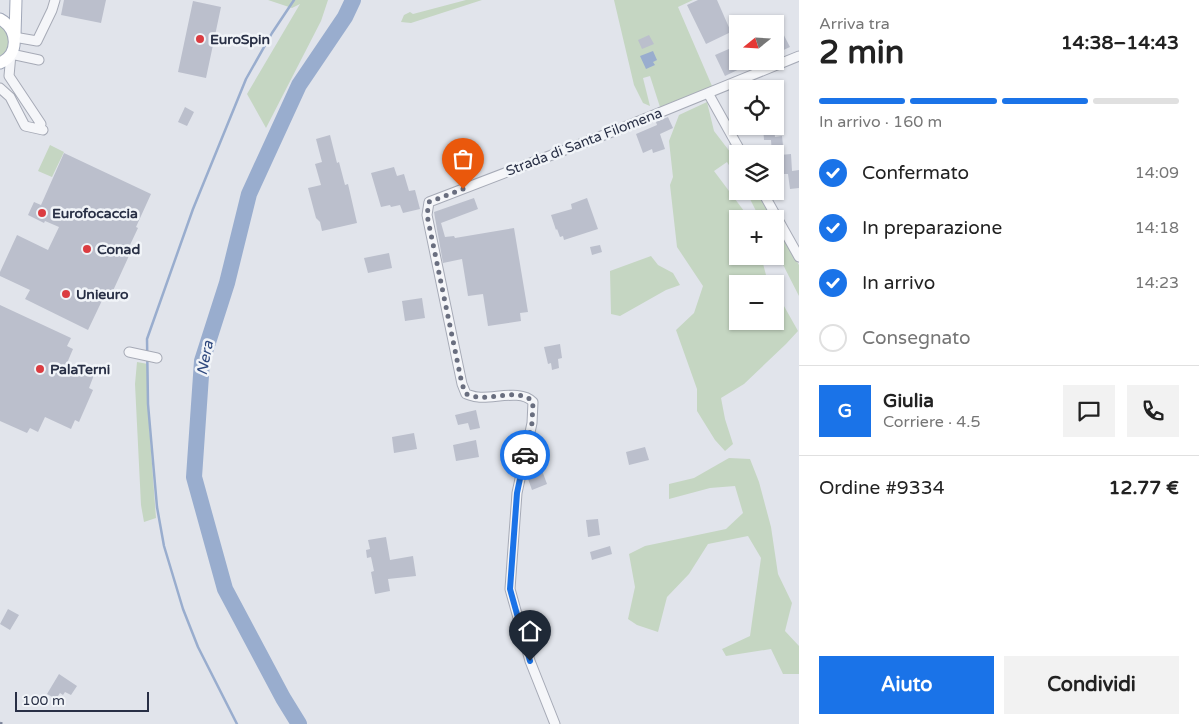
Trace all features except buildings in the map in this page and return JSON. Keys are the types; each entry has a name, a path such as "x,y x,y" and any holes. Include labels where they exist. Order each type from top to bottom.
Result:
{"main road":[{"path":"14,37 16,0"},
{"path":"0,19 12,29 15,44 11,54 0,63"}],"street":[{"path":"0,88 10,97 25,126 42,127 9,76 11,54 35,59 37,41 55,0"},
{"path":"14,37 37,41"},
{"name":"Strada di Santa Filomena","path":"555,724 530,661 510,589 517,493 532,423 533,402 529,398 516,396 477,397 466,394 462,384 427,215 429,202 617,130 799,56"},
{"path":"708,93 737,145"},
{"path":"767,200 799,257"},
{"path":"130,352 157,358"}],"green space":[{"path":"268,0 328,0 321,21 266,128 247,94 300,4 292,8"},
{"path":"466,0 482,0 411,23 401,22 404,15 410,12 413,14"},
{"path":"614,0 693,0 678,7 712,86 660,107 650,76 643,78 650,106 643,103 634,85"},
{"path":"0,24 7,32 9,41 6,50 0,58"},
{"path":"707,102 714,131 729,151 729,165 727,162 714,171 729,191 729,200 736,200 743,210 729,210 729,265 763,265 766,275 729,275 729,330 784,330 784,306 798,331 744,384 721,398 733,444 725,451 715,440 697,411 697,389 676,330 694,313 703,286 677,247 670,185 673,177 669,141 679,115"},
{"path":"50,145 64,152 52,177 38,171"},
{"path":"750,200 762,200 768,210 756,210"},
{"path":"784,239 799,265 799,296 783,265"},
{"path":"651,256 658,265 673,273 680,285 666,290 620,316 611,314 610,271"},
{"path":"137,362 148,364 149,423 156,518 144,522 141,505 135,384"},
{"path":"729,458 750,459 759,482 771,527 778,574 792,603 785,631 799,646 799,674 783,674 771,649 726,656 722,649 750,636 761,558 748,536 708,544 689,574 667,597 658,632 637,625 628,619 635,587 629,554 645,546 726,529 743,513 735,486 710,488 669,499 669,484 694,478"}],"water":[{"path":"653,51 657,60 653,62 655,65 646,69 640,56"}],"waterway":[{"path":"237,724 198,647 183,609 164,546 157,507 148,404 147,339 193,209 246,79 272,33 294,0"},
{"name":"Nera","path":"299,724 283,698 225,589 194,477 202,361 227,283 249,194 299,85 345,17 353,0"}],"way so far":[{"path":"463,189 429,202 427,215 462,384 466,394 477,397 516,396 529,398 533,402 532,423 525,455"}],"place":[{"name":"EuroSpin","path":"200,39"},
{"name":"Eurofocaccia","path":"42,213"},
{"name":"Conad","path":"87,249"},
{"name":"Unieuro","path":"66,294"},
{"name":"PalaTerni","path":"40,369"}],"route":[{"path":"525,455 517,493 510,589 530,661"}]}
